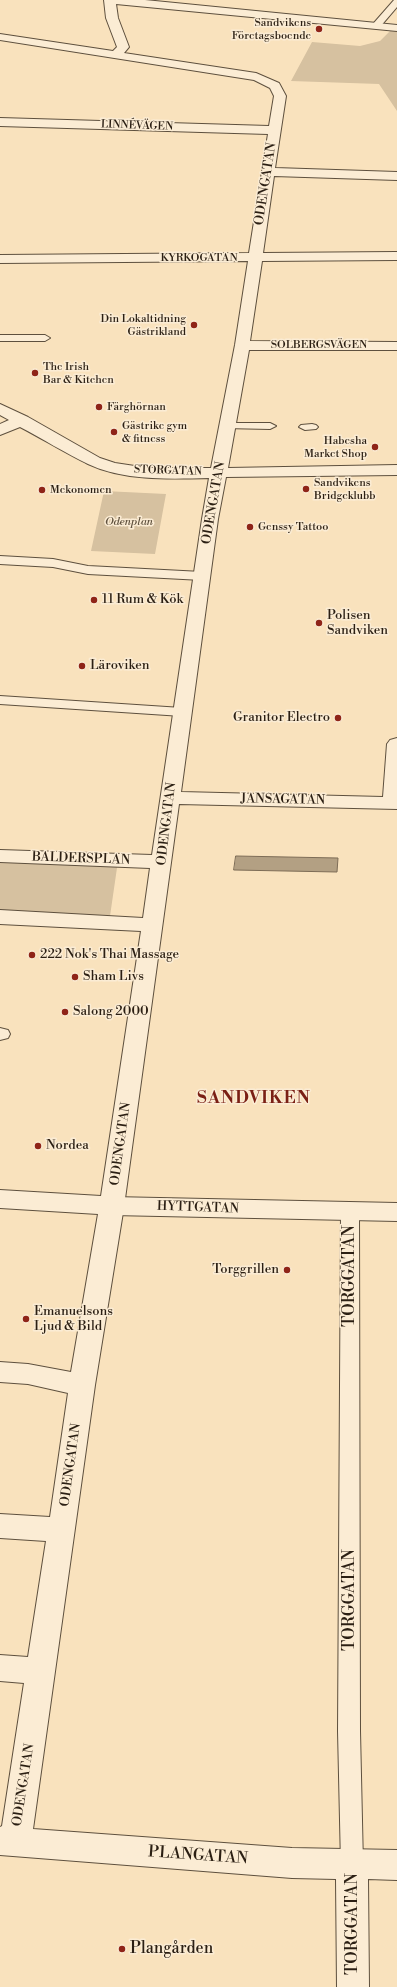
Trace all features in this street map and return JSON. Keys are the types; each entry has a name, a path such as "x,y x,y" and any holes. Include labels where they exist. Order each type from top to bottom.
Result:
{"street":[{"path":"116,55 123,47 112,23 109,7 110,0 397,28"},
{"name":"ODENGATAN","path":"0,37 256,77 276,85 280,90 242,345 202,576 112,1206 82,1385 41,1671 8,1841"},
{"name":"LINNÉVÄGEN","path":"0,122 274,130"},
{"path":"267,172 397,176"},
{"name":"KYRKOGATAN","path":"0,259 397,256"},
{"name":"SOLBERGSVÄGEN","path":"242,345 397,346"},
{"name":"STORGATAN","path":"0,409 89,458 109,466 156,473 397,470"},
{"path":"0,430 22,420"},
{"path":"395,802 397,744"},
{"name":"JANSAGATAN","path":"170,798 395,802"},
{"name":"BALDERSPLAN","path":"0,856 162,862"},
{"path":"0,917 152,925"},
{"name":"HYTTGATAN","path":"0,1199 112,1206 397,1212"},
{"path":"0,1372 28,1374 82,1385"},
{"path":"0,1526 62,1530"},
{"path":"0,1668 41,1671"},
{"name":"PLANGATAN","path":"8,1841 292,1863 397,1865"},
{"name":"TORGGATAN","path":"352,1865 353,1987"}],"lane":[{"path":"376,26 397,2"},
{"path":"0,338 45,338"},
{"path":"228,426 270,426"},
{"path":"0,560 53,563 88,570 202,576"},
{"path":"0,700 182,712"},
{"name":"TORGGATAN","path":"350,1212 349,1731 352,1865"}],"green space":[{"path":"391,30 397,31 397,111 379,84 291,81 312,42 360,46 380,41"},
{"name":"Odenplan","path":"104,491 166,494 155,554 91,551"},
{"path":"0,856 118,861 109,923 0,917"}],"shaded area":[{"path":"236,856 338,858 337,872 234,870"}],"place":[{"name":"Sandvikens Företagsboende","path":"319,29"},
{"name":"Din Lokaltidning Gästrikland","path":"194,325"},
{"name":"The Irish Bar & Kitchen","path":"35,373"},
{"name":"Färghörnan","path":"99,407"},
{"name":"Gästrike gym & fitness","path":"114,432"},
{"name":"Habesha Market Shop","path":"375,447"},
{"name":"Sandvikens Bridgeklubb","path":"306,489"},
{"name":"Mekonomen","path":"42,490"},
{"name":"Genssy Tattoo","path":"250,527"},
{"name":"11 Rum & Kök","path":"94,600"},
{"name":"Polisen Sandviken","path":"319,623"},
{"name":"Läroviken","path":"82,666"},
{"name":"Granitor Electro","path":"338,718"},
{"name":"222 Nok's Thai Massage","path":"32,955"},
{"name":"Sham Livs","path":"75,977"},
{"name":"Salong 2000","path":"65,1012"},
{"name":"Nordea","path":"38,1146"},
{"name":"Torggrillen","path":"287,1270"},
{"name":"Emanuelsons Ljud & Bild","path":"26,1319"},
{"name":"Plangården","path":"122,1949"}],"district":[{"name":"SANDVIKEN","path":"254,1099"}]}
